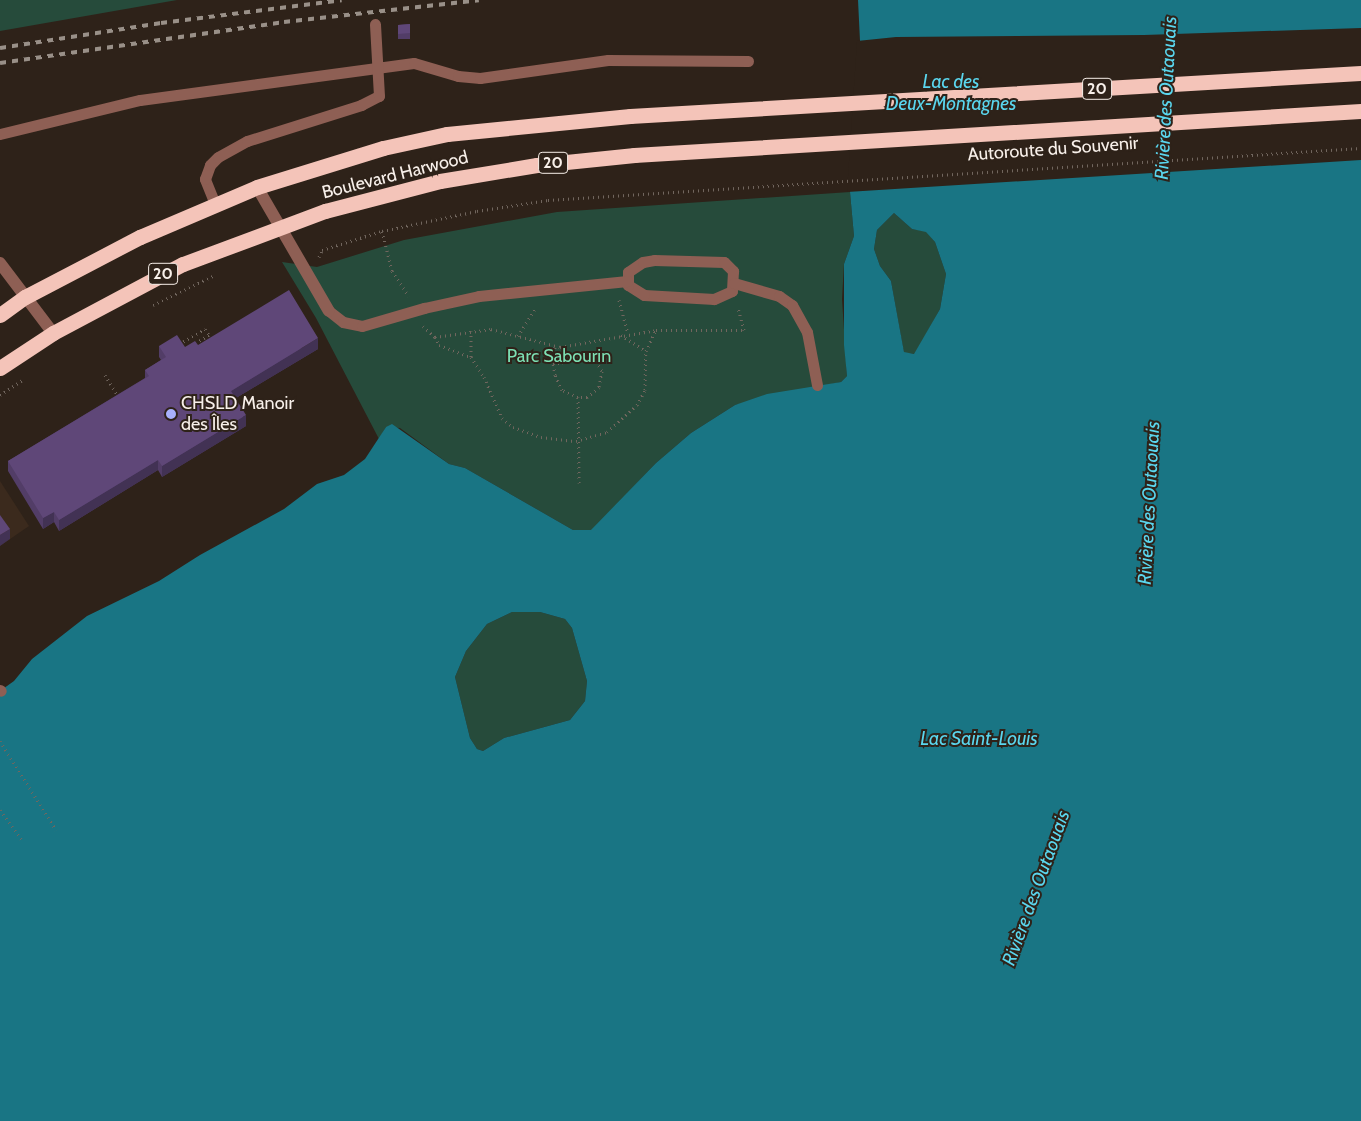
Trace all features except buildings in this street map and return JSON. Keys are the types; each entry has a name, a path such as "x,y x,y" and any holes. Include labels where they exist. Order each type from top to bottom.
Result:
{"highway":[{"name":"Boulevard Harwood","path":"0,314 25,298 140,237 257,187 383,148 480,129 630,116 1361,73"},
{"name":"Autoroute du Souvenir","path":"835,144 1361,111"},
{"name":"Boulevard Harwood","path":"0,368 53,334 184,264 279,227 397,191 502,170 634,155 835,144"}],"street":[{"path":"257,187 329,311"},
{"path":"0,263 53,334"}],"lane":[{"path":"215,204 205,179 210,165 218,157 247,141 375,99 381,91 375,24"},
{"path":"0,134 140,100 379,68 423,64 458,76 480,78 608,60 748,61"},
{"path":"329,311 343,322 362,326 424,308 479,296 626,281 644,296 714,299 724,297 734,284 733,271 724,262 693,259 643,262 628,272 626,281"},
{"path":"734,284 779,296 792,305 802,317 810,341 817,386"}],"path":[{"name":"Autoroute du Souvenir","path":"382,231 512,204 837,181 1361,148"},
{"path":"318,259 322,250 382,231 392,272 411,301"},
{"path":"147,308 218,274"},
{"path":"618,298 628,334"},
{"path":"435,337 491,329 556,346 656,330 744,330 737,305"},
{"path":"518,336 536,307"},
{"path":"422,324 435,337 439,345 471,357"},
{"path":"177,346 205,330 209,335 188,347"},
{"path":"471,331 471,357 484,377 502,418 513,427 541,438 579,441 607,432 637,405 644,390 646,351 656,330"},
{"path":"621,335 646,351"},
{"path":"553,364 560,364 578,354 593,357 599,362 602,371 599,387 587,397 578,398 562,390 553,364 556,346"},
{"path":"105,376 122,402"},
{"path":"578,398 580,483"},
{"path":"0,741 56,830"},
{"path":"0,810 21,839"}],"shaded area":[{"path":"0,481 29,526 0,546"}],"green space":[{"path":"0,0 177,0 0,31"},
{"name":"Parc Sabourin","path":"850,192 854,236 844,264 842,299 847,376 841,382 735,405 691,433 656,463 592,530 573,530 465,468 449,464 400,428 386,427 379,439 316,318 282,262 317,267 404,240 557,212"},
{"path":"894,213 912,229 926,231 935,242 946,274 940,309 915,354 904,353 891,281 880,266 874,249 877,230"},
{"path":"512,612 540,612 565,619 572,628 587,681 585,701 570,720 504,738 483,751 477,749 470,738 455,677 466,651 487,624"}],"water":[{"name":"Lac Saint-Louis","path":"858,0 1361,0 1361,1121 0,1121 0,691 14,681 32,659 87,616 159,581 200,555 284,509 317,484 344,475 365,459 386,427 392,424 449,464 465,468 573,530 591,530 656,463 691,433 735,405 767,394 841,382 847,376 844,345 844,264 854,236 850,192 860,41","holes":["894,213 912,229 926,232 935,242 946,274 940,309 914,354 904,352 891,281 880,266 874,249 877,230","512,612 540,612 565,619 572,628 587,681 585,701 570,720 504,738 483,751 477,749 470,738 455,677 466,651 487,624"]}],"pier":[{"name":"Lac des Deux-Montagnes","path":"1361,28 1361,160 847,192 857,41 896,37 1144,35"}],"railway":[{"path":"0,48 161,23 342,0"},
{"path":"0,63 284,22 479,0"}],"place":[{"name":"CHSLD Manoir des Îles","path":"171,414"}],"water label":[{"name":"Rivière des Outaouais","path":"1166,98"},
{"name":"Rivière des Outaouais","path":"1149,503"},
{"name":"Rivière des Outaouais","path":"1036,888"}]}
